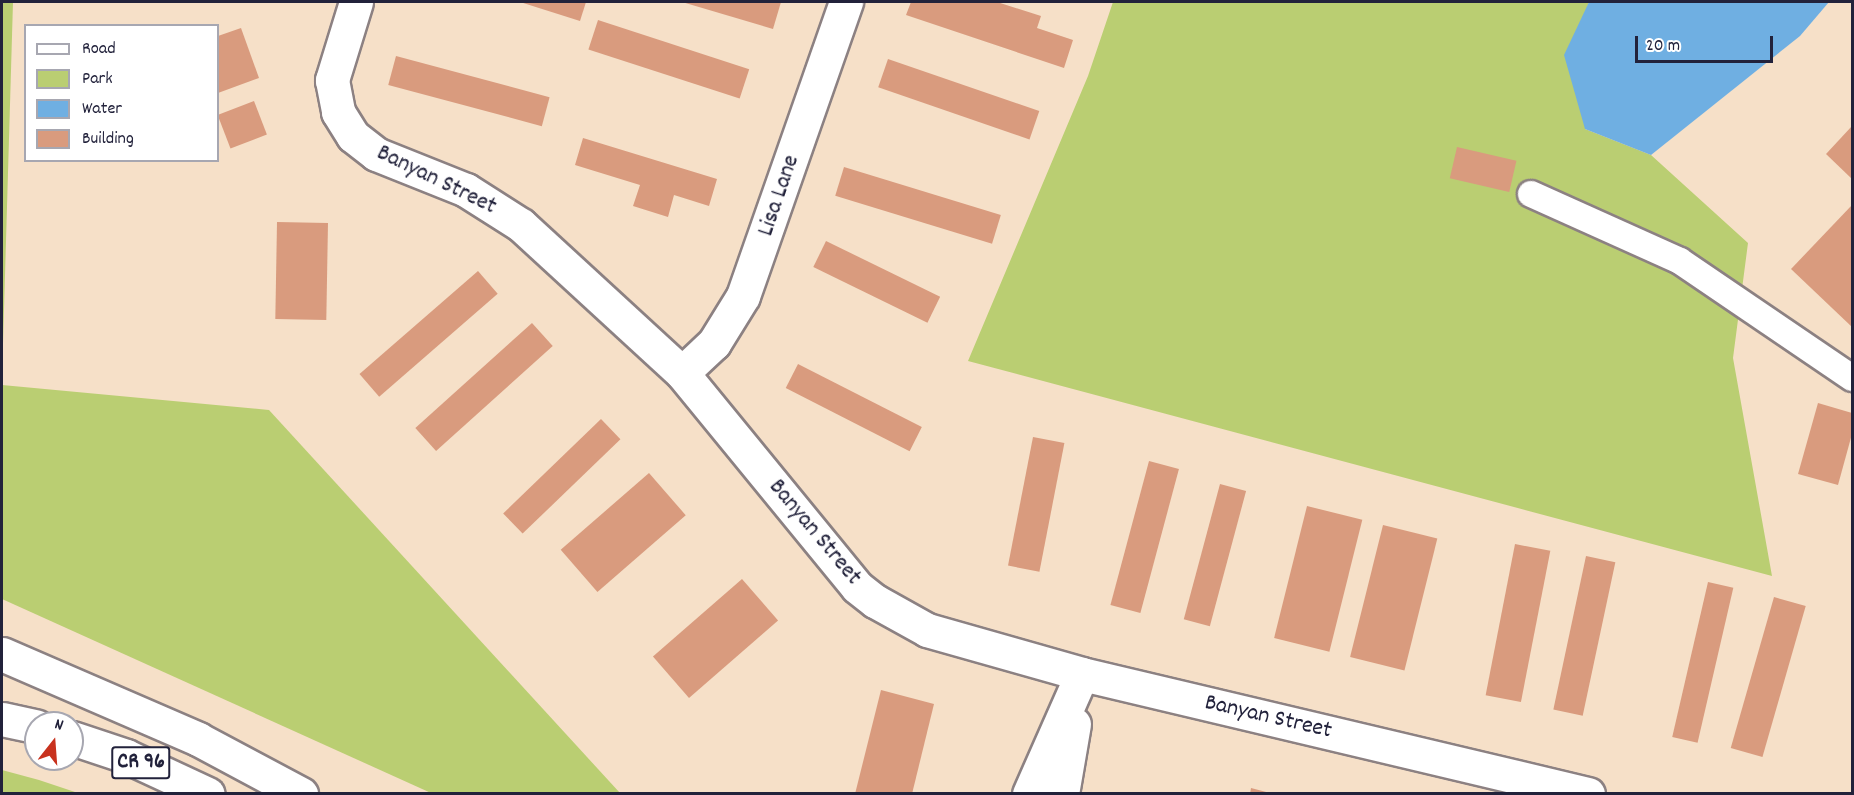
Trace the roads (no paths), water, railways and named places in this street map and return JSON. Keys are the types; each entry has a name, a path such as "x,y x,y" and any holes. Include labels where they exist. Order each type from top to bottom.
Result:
{"main road":[{"name":"Banyan Street","path":"356,2 332,80 338,112 353,136 376,154 466,190 521,225 682,373 857,587 927,630 1082,674 1588,794"},
{"name":"Lisa Lane","path":"682,373 714,343 743,296 846,2"},
{"path":"2,654 198,739 301,794"},
{"path":"1029,794 1082,674"},
{"path":"1062,794 1082,674"},
{"path":"2,719 24,724"},
{"name":"CR 96","path":"84,742 126,756 208,794"}],"lane":[{"path":"1531,194 1680,261 1852,378"}],"water":[{"path":"1589,2 1829,2 1800,36 1651,155 1585,129 1564,55"}]}
